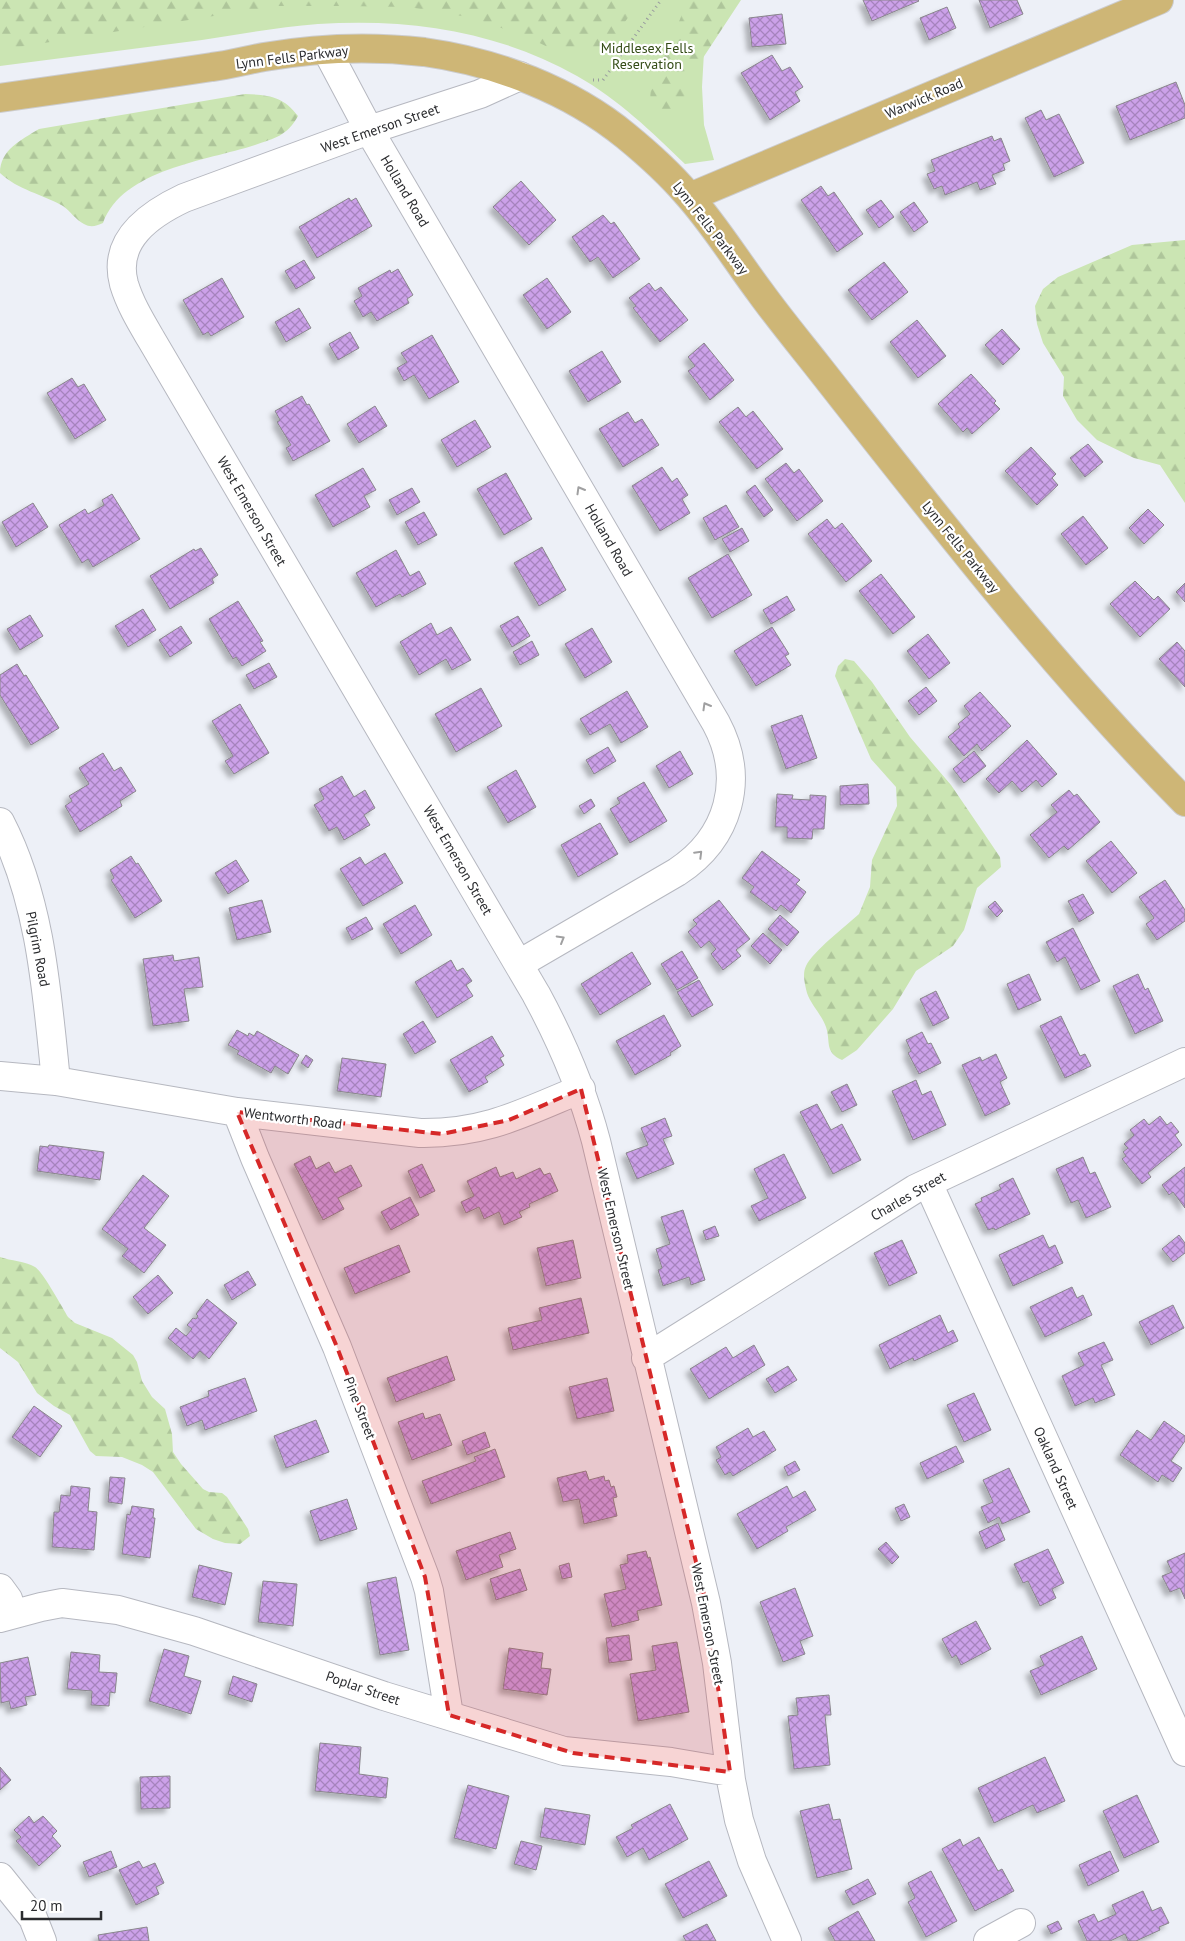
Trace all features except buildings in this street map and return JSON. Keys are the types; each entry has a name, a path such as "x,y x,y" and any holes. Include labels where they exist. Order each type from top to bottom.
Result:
{"main road":[{"name":"Warwick Road","path":"690,197 1159,0"},
{"name":"Lynn Fells Parkway","path":"0,98 216,67 267,57 327,50 366,49 421,52 466,61 520,76 560,94 614,126 662,168 690,197 764,299 928,508 1062,668 1185,802"}],"street":[{"name":"Holland Road","path":"327,50 349,96 716,723 722,735 729,760 731,786 726,812 715,836 698,856 677,872 519,964"},
{"name":"West Emerson Street","path":"520,76 480,94 369,130 184,198 162,208 144,222 128,243 122,261 122,273 128,294 143,325 519,964 551,1022 581,1089 596,1141 646,1358 680,1491 713,1638 736,1805 745,1840 787,1941"},
{"name":"Pilgrim Road","path":"0,822 19,867 35,928 48,1003 56,1081"},
{"name":"Charles Street","path":"646,1358 928,1183 1185,1062"},
{"name":"Wentworth Road","path":"0,1076 56,1081 237,1112 442,1134 479,1128 509,1120 581,1089"},
{"name":"Pine Street","path":"237,1112 254,1158 337,1347 425,1576 449,1715"},
{"name":"Oakland Street","path":"928,1183 1185,1752"},
{"path":"0,1588 8,1599 6,1616"},
{"name":"Poplar Street","path":"6,1616 49,1605 68,1603 118,1610 194,1631 384,1696 573,1753 671,1762 730,1772"},
{"path":"0,1877 33,1918 42,1941"},
{"path":"988,1941 1021,1923"}],"path":[{"path":"585,80 603,80 661,0"}],"highlighted area":[{"path":"581,1089 706,1603 730,1772 573,1753 449,1715 425,1577 337,1347 237,1112 442,1134 509,1120"}],"green space":[{"name":"Middlesex Fells Reservation","path":"0,0 707,0 702,87 704,125 714,160 685,164 647,128 592,85 547,61 516,48 484,38 452,31 386,23 318,24 0,66"},
{"path":"0,0 636,0 630,15 613,38 602,47 584,51 552,49 527,37 473,18 409,7 344,6 277,6 0,50"},
{"path":"688,0 741,0 688,83 681,110 676,116 665,117 650,103 651,84"},
{"path":"245,94 275,98 287,104 298,116 285,132 274,138 191,162 147,179 128,190 113,205 103,223 98,225 84,224 63,206 14,184 0,173 4,158 13,146 39,129"},
{"path":"1185,240 1185,503 1160,465 1134,458 1097,440 1077,420 1063,396 1064,377 1043,343 1037,324 1035,306 1043,289 1058,277 1132,245"},
{"path":"845,659 854,661 872,682 910,737 951,785 1000,857 1001,867 977,888 964,930 953,946 916,971 893,1009 857,1050 842,1060 836,1057 830,1050 824,1023 807,993 804,976 805,969 815,953 859,914 870,887 872,860 897,806 896,787 871,759 835,676 838,666"},
{"path":"0,1257 27,1263 35,1267 47,1282 68,1317 75,1323 112,1338 133,1355 142,1381 152,1397 165,1409 172,1434 173,1452 203,1489 209,1492 222,1493 227,1497 248,1529 250,1536 240,1544 225,1543 213,1539 196,1529 153,1472 142,1465 122,1457 96,1456 90,1451 70,1415 37,1393 18,1362 0,1348"}]}
